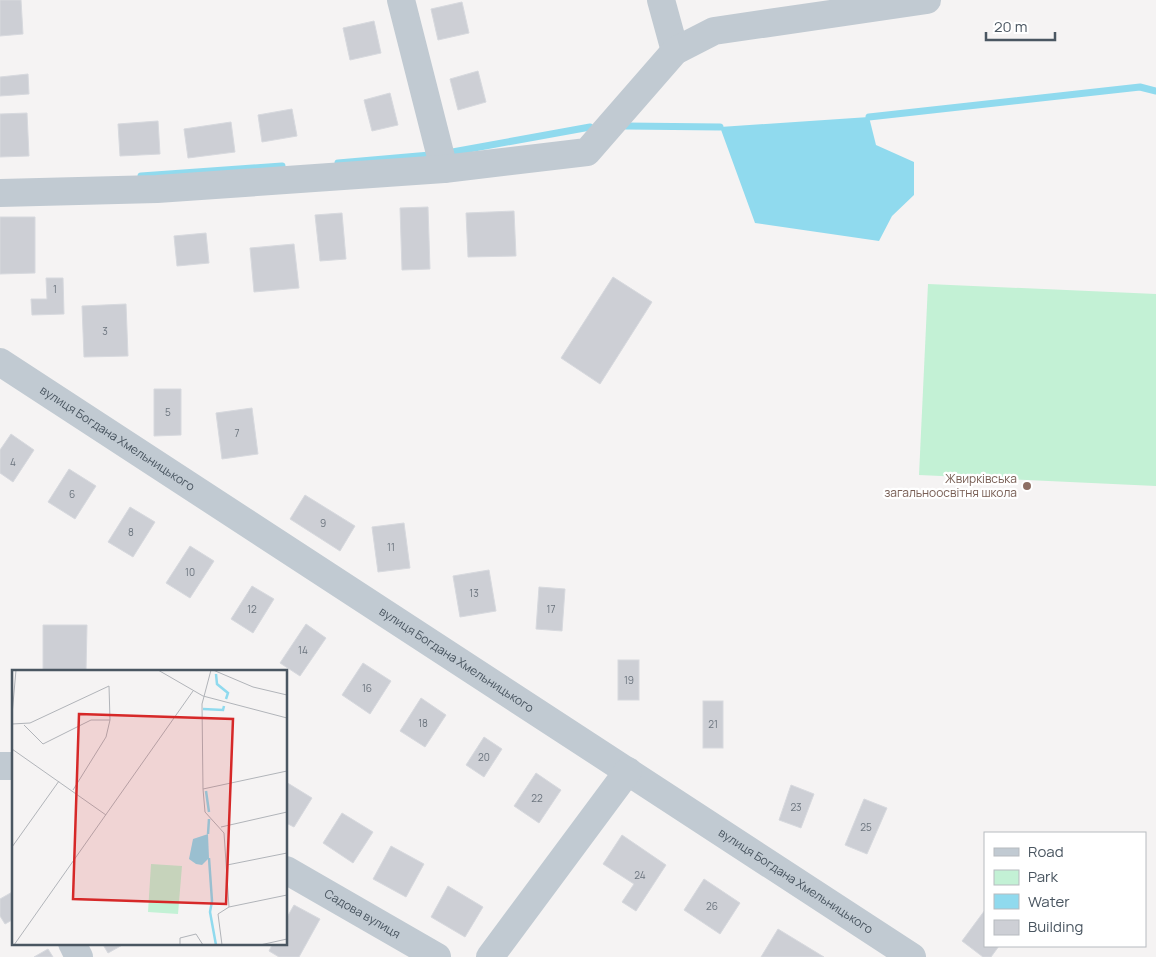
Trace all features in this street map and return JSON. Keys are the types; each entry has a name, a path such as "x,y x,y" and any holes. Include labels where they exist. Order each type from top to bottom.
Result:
{"street":[{"path":"401,0 444,169"},
{"path":"661,0 675,51"},
{"path":"0,193 157,189 444,169 587,152 675,51 714,30 917,0"},
{"name":"вулиця Богдана Хмельницького","path":"0,362 912,957"},
{"path":"490,957 628,771"},
{"name":"Садова вулиця","path":"288,871 437,957"},
{"path":"72,944 79,957"}],"green space":[{"path":"928,284 1156,294 1156,486 919,475"}],"water":[{"path":"869,117 876,145 914,162 914,195 892,216 879,241 755,223 720,127"}],"building":[{"path":"0,0 21,0 23,34 0,36"},
{"path":"462,2 469,33 438,40 431,9"},
{"path":"374,21 381,53 350,60 343,28"},
{"path":"478,71 486,102 458,110 450,79"},
{"path":"28,74 29,94 0,96 0,77"},
{"path":"390,93 398,125 372,131 364,100"},
{"path":"292,109 297,136 262,142 258,115"},
{"path":"27,113 29,156 0,157 0,114"},
{"path":"158,121 160,154 120,156 118,124"},
{"path":"231,122 235,152 188,158 184,129"},
{"path":"428,207 430,269 402,270 400,208"},
{"path":"514,211 516,256 468,257 466,213"},
{"path":"342,213 346,259 320,261 315,215"},
{"path":"0,217 35,217 35,273 0,274"},
{"path":"206,233 209,263 177,266 174,236"},
{"path":"294,244 299,288 254,292 250,248"},
{"path":"613,277 652,302 600,384 561,358"},
{"path":"46,278 63,278 64,314 32,315 31,299 47,299"},
{"path":"126,304 128,356 84,357 82,306"},
{"path":"154,389 181,389 181,435 154,436"},
{"path":"252,408 258,454 222,459 216,413"},
{"path":"11,434 34,450 13,482 0,473 0,450"},
{"path":"69,469 96,486 75,519 48,502"},
{"path":"305,495 355,526 340,551 290,519"},
{"path":"130,507 155,522 133,557 108,542"},
{"path":"404,523 410,568 378,572 372,527"},
{"path":"190,546 214,561 190,598 166,583"},
{"path":"489,570 496,611 460,617 453,576"},
{"path":"252,586 274,599 253,633 231,619"},
{"path":"539,587 565,589 562,631 536,629"},
{"path":"306,624 326,638 300,676 280,663"},
{"path":"43,625 87,625 86,670 43,670"},
{"path":"618,660 639,660 639,700 618,700"},
{"path":"363,663 391,681 370,714 342,695"},
{"path":"421,698 446,715 425,747 400,731"},
{"path":"703,701 723,701 723,748 703,748"},
{"path":"484,737 502,749 484,777 466,765"},
{"path":"536,773 561,790 539,823 514,806"},
{"path":"288,783 312,798 294,827 288,824"},
{"path":"791,785 814,794 801,828 779,820"},
{"path":"864,799 887,808 867,854 845,845"},
{"path":"342,813 373,832 353,863 323,843"},
{"path":"622,835 666,865 636,911 622,902 634,884 603,864"},
{"path":"391,846 424,864 406,897 373,879"},
{"path":"704,879 740,903 720,934 684,910"},
{"path":"448,886 483,907 465,937 431,917"},
{"path":"12,892 12,920 5,924 0,916 0,899"},
{"path":"294,905 320,919 299,957 279,957 269,951 272,944 288,944 288,916"},
{"path":"984,911 984,947 998,947 991,957 983,957 962,941"},
{"path":"778,929 824,957 761,957"},
{"path":"103,944 124,944 108,953"},
{"path":"48,949 53,957 34,957"}],"waterway":[{"path":"869,117 1140,87 1156,91"},
{"path":"626,126 720,127"},
{"path":"447,153 590,127"},
{"path":"338,163 430,155"},
{"path":"141,176 282,166"}],"place":[{"name":"Жвирківська загальноосвітня школа","path":"1027,486"}]}
